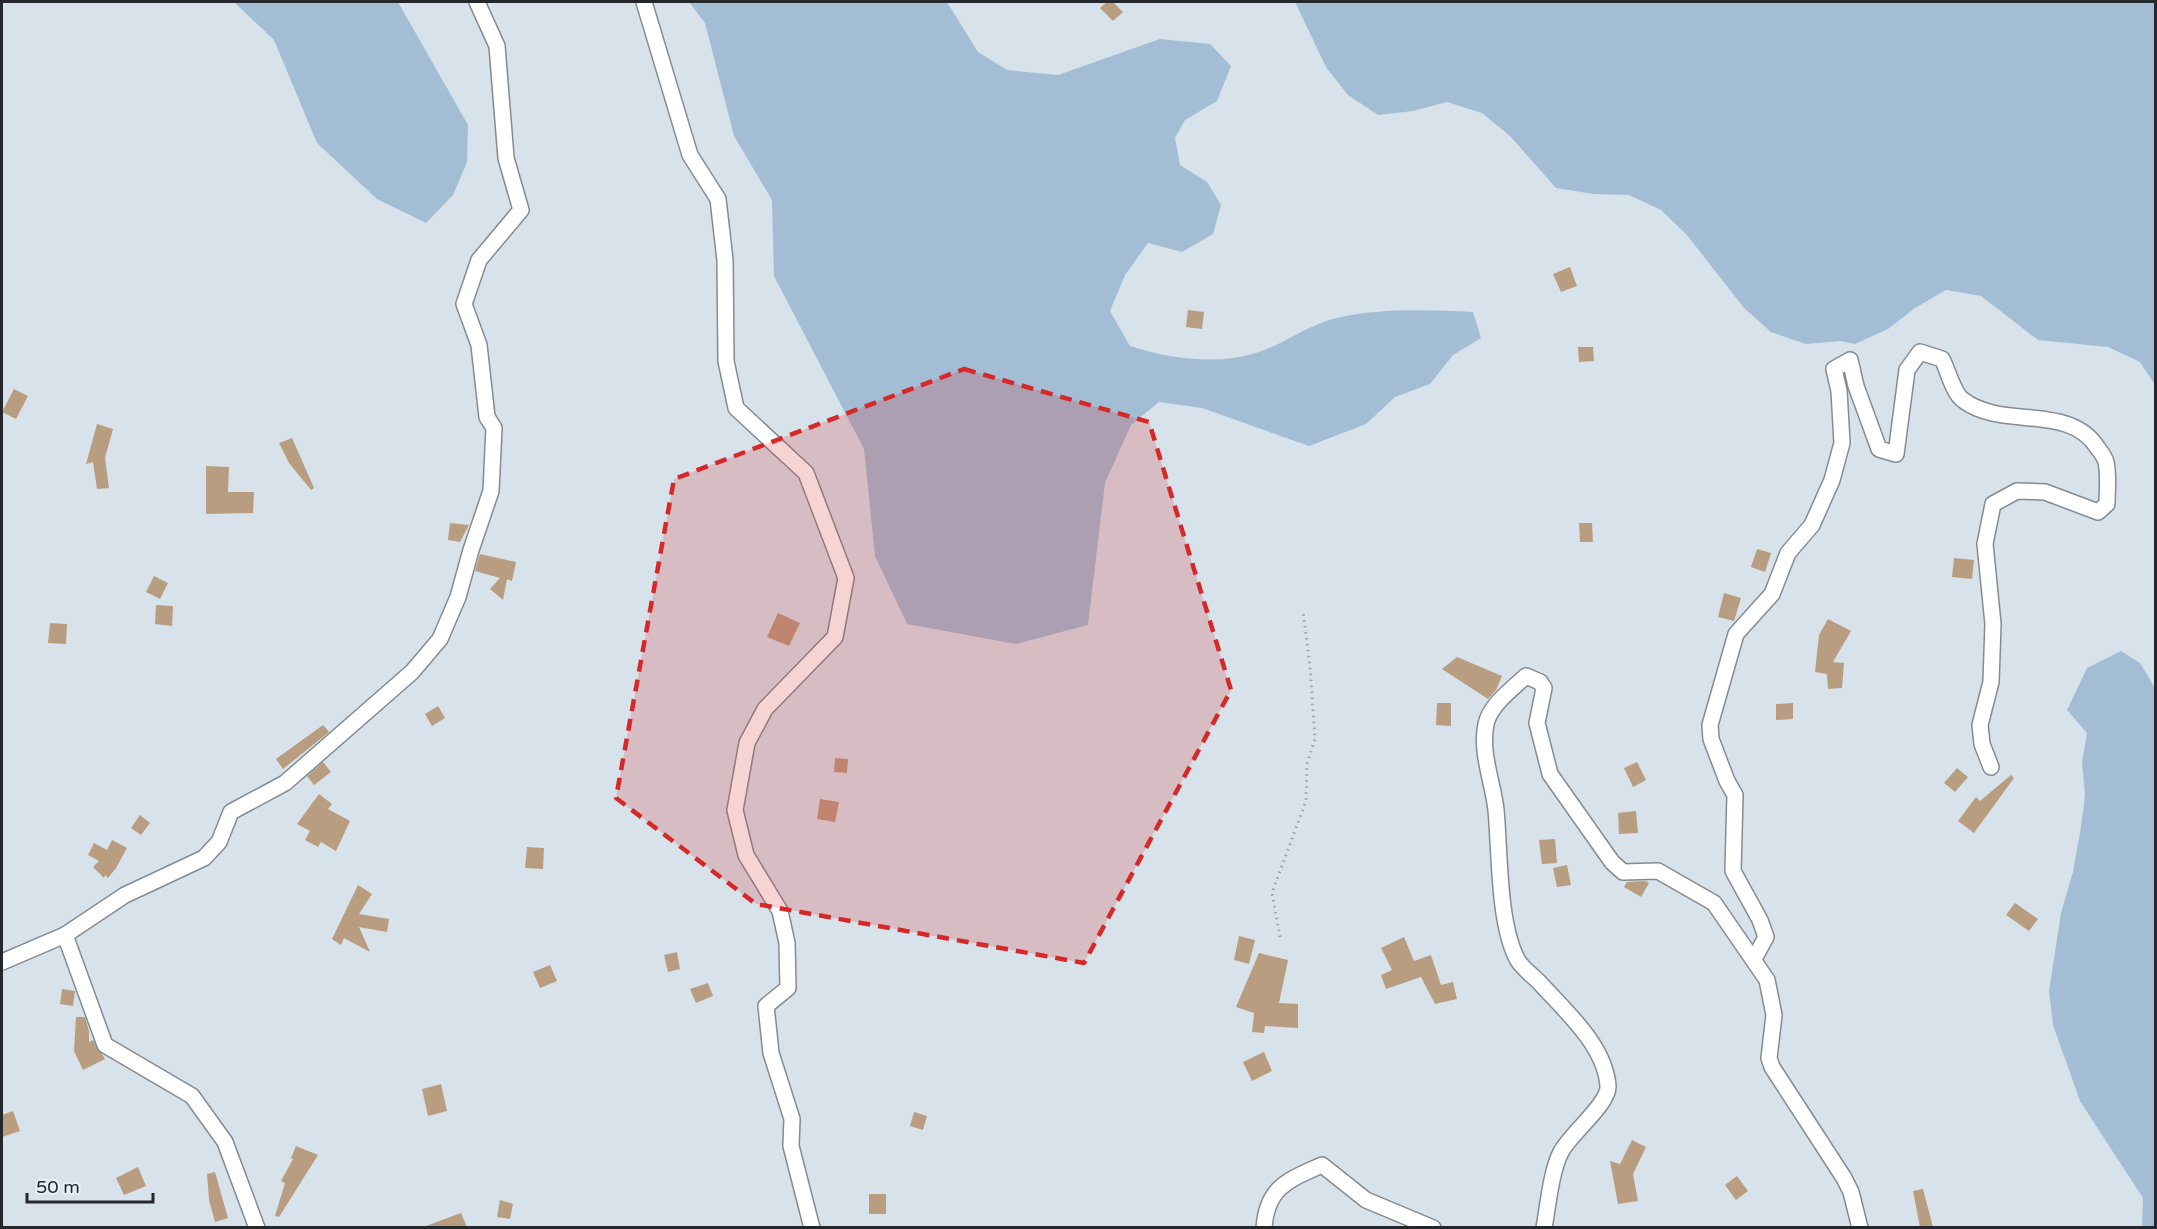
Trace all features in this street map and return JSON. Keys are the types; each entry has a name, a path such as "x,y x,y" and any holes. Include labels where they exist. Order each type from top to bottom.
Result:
{"street":[{"path":"2,962 65,935 125,895 204,858 219,842 231,812 285,783 412,672 440,639 458,597 491,491 494,428 487,417 479,345 464,304 479,260 521,210 506,158 497,46 477,2"},
{"path":"644,2 690,155 718,199 725,260 726,361 736,408 806,473 846,578 835,637 765,709 747,743 735,810 746,855 780,911 787,944 788,988 766,1006 771,1053 792,1119 791,1146 812,1227"},
{"path":"1754,959 1766,938 1760,920 1732,871 1737,812 1735,795 1727,781 1711,739 1710,725 1736,634 1772,594 1788,553 1812,525 1832,480 1842,443 1839,392 1834,369 1850,360 1856,386 1879,449 1896,454 1907,370 1920,352 1942,359 1960,398 1978,410 2007,418 2042,419 2073,426 2091,438 2106,461 2107,504 2098,512 2045,492 2018,491 1993,504 1985,544 1993,624 1990,682 1980,725 1982,744 1991,767"},
{"path":"1544,1227 1560,1152 1583,1121 1600,1105 1608,1093 1608,1086 1602,1060 1570,1016 1517,959 1505,915 1496,808 1487,770 1486,723 1500,700 1526,676 1540,682 1544,688 1537,723 1550,774 1612,862 1623,872 1658,871 1714,903 1754,959 1770,988 1774,1015 1769,1058 1772,1067 1844,1178 1851,1191 1860,1227"},
{"path":"65,935 105,1046 192,1096 225,1142 257,1227"},
{"path":"1264,1227 1268,1204 1279,1188 1322,1165 1366,1200 1433,1227"}],"path":[{"path":"1280,937 1272,893 1306,801 1307,764 1315,739 1310,666 1303,611"}],"highlighted area":[{"path":"964,369 1149,422 1231,690 1084,963 756,904 616,798 674,479"}],"shaded area":[{"path":"234,2 398,2 468,125 467,162 453,195 426,223 377,199 317,143 274,40"},
{"path":"689,2 947,2 978,52 1007,70 1058,75 1160,39 1210,44 1231,66 1217,101 1185,120 1175,138 1180,165 1207,182 1221,205 1213,234 1182,252 1148,243 1125,275 1110,311 1130,346 1175,357 1222,359 1252,354 1274,346 1329,320 1357,314 1407,310 1473,312 1481,338 1453,355 1430,384 1395,397 1366,424 1309,446 1202,408 1159,402 1131,425 1105,483 1088,625 1016,644 907,624 875,556 864,449 774,276 772,200 734,136 705,23"},
{"path":"1295,2 2155,2 2155,385 2140,362 2108,347 2038,340 1981,296 1946,290 1915,308 1888,329 1855,344 1841,341 1806,344 1771,332 1744,308 1687,235 1661,210 1629,195 1593,194 1556,188 1510,136 1482,113 1447,102 1413,111 1378,115 1348,95 1326,67"},
{"path":"2121,651 2140,663 2155,688 2155,1227 2142,1227 2143,1198 2080,1101 2053,1025 2049,991 2061,913 2073,872 2085,795 2082,762 2087,733 2067,710 2087,668"}],"building":[{"path":"1107,2 1113,2 1123,12 1113,21 1100,8"},
{"path":"1570,267 1577,286 1561,292 1553,274"},
{"path":"1188,310 1204,312 1202,329 1186,327"},
{"path":"1578,347 1593,347 1594,361 1579,362"},
{"path":"14,389 28,396 16,419 2,412"},
{"path":"97,424 113,429 105,458 109,488 97,489 93,462 86,464"},
{"path":"292,438 314,488 311,490 289,463 279,443"},
{"path":"206,466 229,467 228,492 254,492 253,513 206,514"},
{"path":"450,523 469,525 460,542 448,540"},
{"path":"1579,523 1592,523 1593,542 1580,542"},
{"path":"1757,549 1771,553 1765,572 1751,567"},
{"path":"480,554 516,562 512,581 507,579 503,600 490,589 500,578 475,571"},
{"path":"1954,558 1974,560 1972,579 1952,577"},
{"path":"154,576 168,583 160,599 146,592"},
{"path":"1724,593 1741,598 1734,621 1718,617"},
{"path":"156,605 173,606 172,626 155,624"},
{"path":"778,613 800,623 789,646 767,637"},
{"path":"1828,619 1851,631 1833,662 1844,663 1842,688 1828,689 1827,674 1815,672 1819,635"},
{"path":"50,623 67,624 66,644 48,643"},
{"path":"1457,657 1502,676 1496,690 1488,699 1442,669"},
{"path":"1437,703 1451,703 1451,726 1436,725"},
{"path":"1793,703 1793,719 1776,720 1776,704"},
{"path":"438,706 445,718 432,726 425,714"},
{"path":"323,725 329,732 283,769 276,759"},
{"path":"835,758 848,759 847,773 834,772"},
{"path":"323,762 331,772 314,785 307,776"},
{"path":"1637,762 1646,780 1633,787 1624,768"},
{"path":"1957,768 1968,777 1955,792 1944,783"},
{"path":"2011,775 2014,778 1974,833 1958,821 1976,797 1980,801"},
{"path":"319,794 332,804 328,809 350,821 336,851 321,842 318,847 305,840 310,831 297,824"},
{"path":"820,799 839,802 835,822 817,819"},
{"path":"1636,811 1638,833 1619,834 1618,813"},
{"path":"140,815 150,823 141,835 131,828"},
{"path":"1555,839 1557,863 1542,864 1539,840"},
{"path":"112,840 127,848 116,868 108,878 105,875 104,878 93,867 99,861 88,855 94,843 107,850"},
{"path":"527,847 544,848 543,869 525,868"},
{"path":"1567,865 1571,885 1557,887 1553,868"},
{"path":"1645,881 1649,883 1641,897 1624,887 1627,882"},
{"path":"358,885 372,894 359,914 389,919 387,932 359,927 370,952 344,938 341,945 332,939"},
{"path":"2015,903 2038,919 2029,931 2006,915"},
{"path":"1239,936 1255,940 1249,964 1234,960"},
{"path":"1404,937 1414,961 1431,955 1441,985 1453,982 1457,999 1435,1004 1421,977 1386,989 1381,975 1392,970 1381,948"},
{"path":"677,952 680,969 668,972 664,955"},
{"path":"1259,953 1288,960 1279,1003 1298,1004 1298,1028 1265,1026 1264,1033 1252,1032 1254,1013 1236,1007"},
{"path":"550,965 557,981 540,988 533,972"},
{"path":"708,983 713,996 696,1003 690,989"},
{"path":"62,989 75,991 73,1006 60,1004"},
{"path":"76,1017 85,1017 89,1042 93,1040 105,1059 83,1070 74,1051"},
{"path":"1264,1052 1272,1071 1252,1081 1243,1062"},
{"path":"441,1084 447,1111 428,1116 422,1089"},
{"path":"13,1111 20,1131 2,1137 2,1115"},
{"path":"914,1112 927,1116 923,1130 910,1126"},
{"path":"1632,1140 1646,1147 1633,1174 1638,1201 1618,1204 1610,1161 1620,1164"},
{"path":"296,1146 318,1155 279,1217 275,1216 285,1183 281,1181 293,1159 291,1158"},
{"path":"138,1167 146,1186 124,1195 116,1178"},
{"path":"215,1172 228,1218 215,1222 209,1200 207,1174"},
{"path":"1737,1176 1748,1191 1736,1200 1725,1185"},
{"path":"1923,1189 1933,1227 1920,1227 1913,1191"},
{"path":"869,1194 886,1194 886,1214 869,1214"},
{"path":"500,1200 513,1204 510,1219 497,1217"},
{"path":"461,1213 467,1227 426,1227 426,1226"}]}
